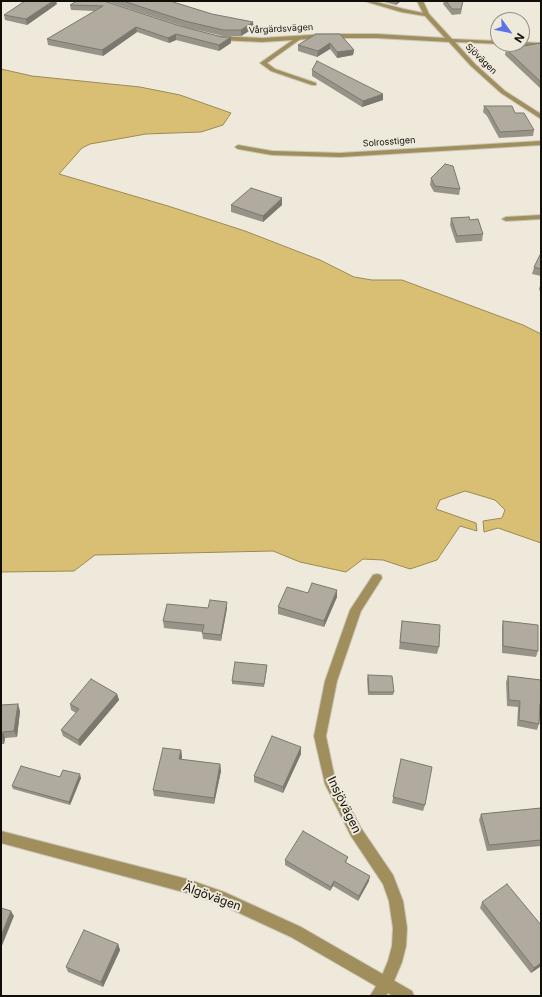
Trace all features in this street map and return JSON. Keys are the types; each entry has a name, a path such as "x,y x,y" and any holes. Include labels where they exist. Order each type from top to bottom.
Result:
{"street":[{"path":"367,1 396,9 427,15"},
{"name":"Sjövägen","path":"420,1 427,15 473,65 503,92 541,117"},
{"name":"Vårgärdsvägen","path":"211,36 229,39 262,40 325,36 377,36 490,42"},
{"path":"299,38 264,63 273,70 314,84"},
{"path":"530,44 541,45"},
{"name":"Solrosstigen","path":"238,147 272,153 340,155 541,143"},
{"path":"506,219 541,217"},
{"name":"Insjövägen","path":"376,578 356,610 333,674 320,736 329,780 356,832 388,880 396,901 400,928 399,946 395,962 386,983 377,996"},
{"name":"Älgövägen","path":"1,838 187,886 224,899 296,932 407,996"}],"shaded area":[{"path":"1,69 32,76 140,87 180,95 231,113 223,125 201,132 146,134 90,144 82,148 59,174 168,206 245,231 320,260 354,277 372,280 402,280 523,325 541,334 541,543 498,528 484,532 483,521 502,518 505,510 495,500 465,491 440,500 436,509 476,523 477,531 460,526 437,560 410,569 383,560 363,559 346,572 300,562 273,551 95,555 74,571 1,572"}],"building":[{"path":"25,1 53,1 26,19 4,15"},
{"path":"77,1 104,1 180,26 222,37 231,37 219,45 176,34 168,38 136,27 102,50 47,39 103,6 70,5"},
{"path":"123,1 170,1 212,14 253,22 241,30 223,30 185,21"},
{"path":"446,1 463,1 461,9 452,9"},
{"path":"316,34 340,34 354,50 337,52 330,43 318,51 298,45"},
{"path":"541,43 541,82 509,52 530,52 530,45"},
{"path":"317,61 383,94 363,101 312,70"},
{"path":"484,106 512,106 515,113 524,113 534,130 500,132 488,110"},
{"path":"445,164 453,166 460,189 435,186 431,178"},
{"path":"251,188 282,198 263,216 231,205"},
{"path":"469,217 470,220 478,219 483,234 457,236 451,218"},
{"path":"541,253 541,269 534,267"},
{"path":"312,583 337,590 324,621 278,607 287,587 308,593"},
{"path":"210,600 227,602 221,635 202,633 204,625 163,621 167,604 208,608"},
{"path":"402,621 440,625 439,647 400,642"},
{"path":"503,621 538,625 538,651 503,646"},
{"path":"235,662 267,665 264,684 232,681"},
{"path":"368,675 392,676 394,692 369,692"},
{"path":"508,676 541,680 539,724 519,720 520,701 509,700"},
{"path":"91,679 117,694 78,740 61,730 79,709 70,704"},
{"path":"18,704 14,731 3,732 1,738 1,705"},
{"path":"272,736 301,747 283,787 254,776"},
{"path":"163,748 181,750 179,759 220,764 214,798 153,790"},
{"path":"401,759 432,767 425,805 393,797"},
{"path":"21,766 60,777 63,770 80,774 69,802 12,786"},
{"path":"541,808 541,840 489,845 481,814"},
{"path":"303,831 348,857 345,862 370,876 359,896 334,881 331,887 285,860"},
{"path":"507,884 541,925 541,963 534,968 482,902"},
{"path":"1,908 11,911 1,936"},
{"path":"84,930 118,944 101,982 66,967"}]}
